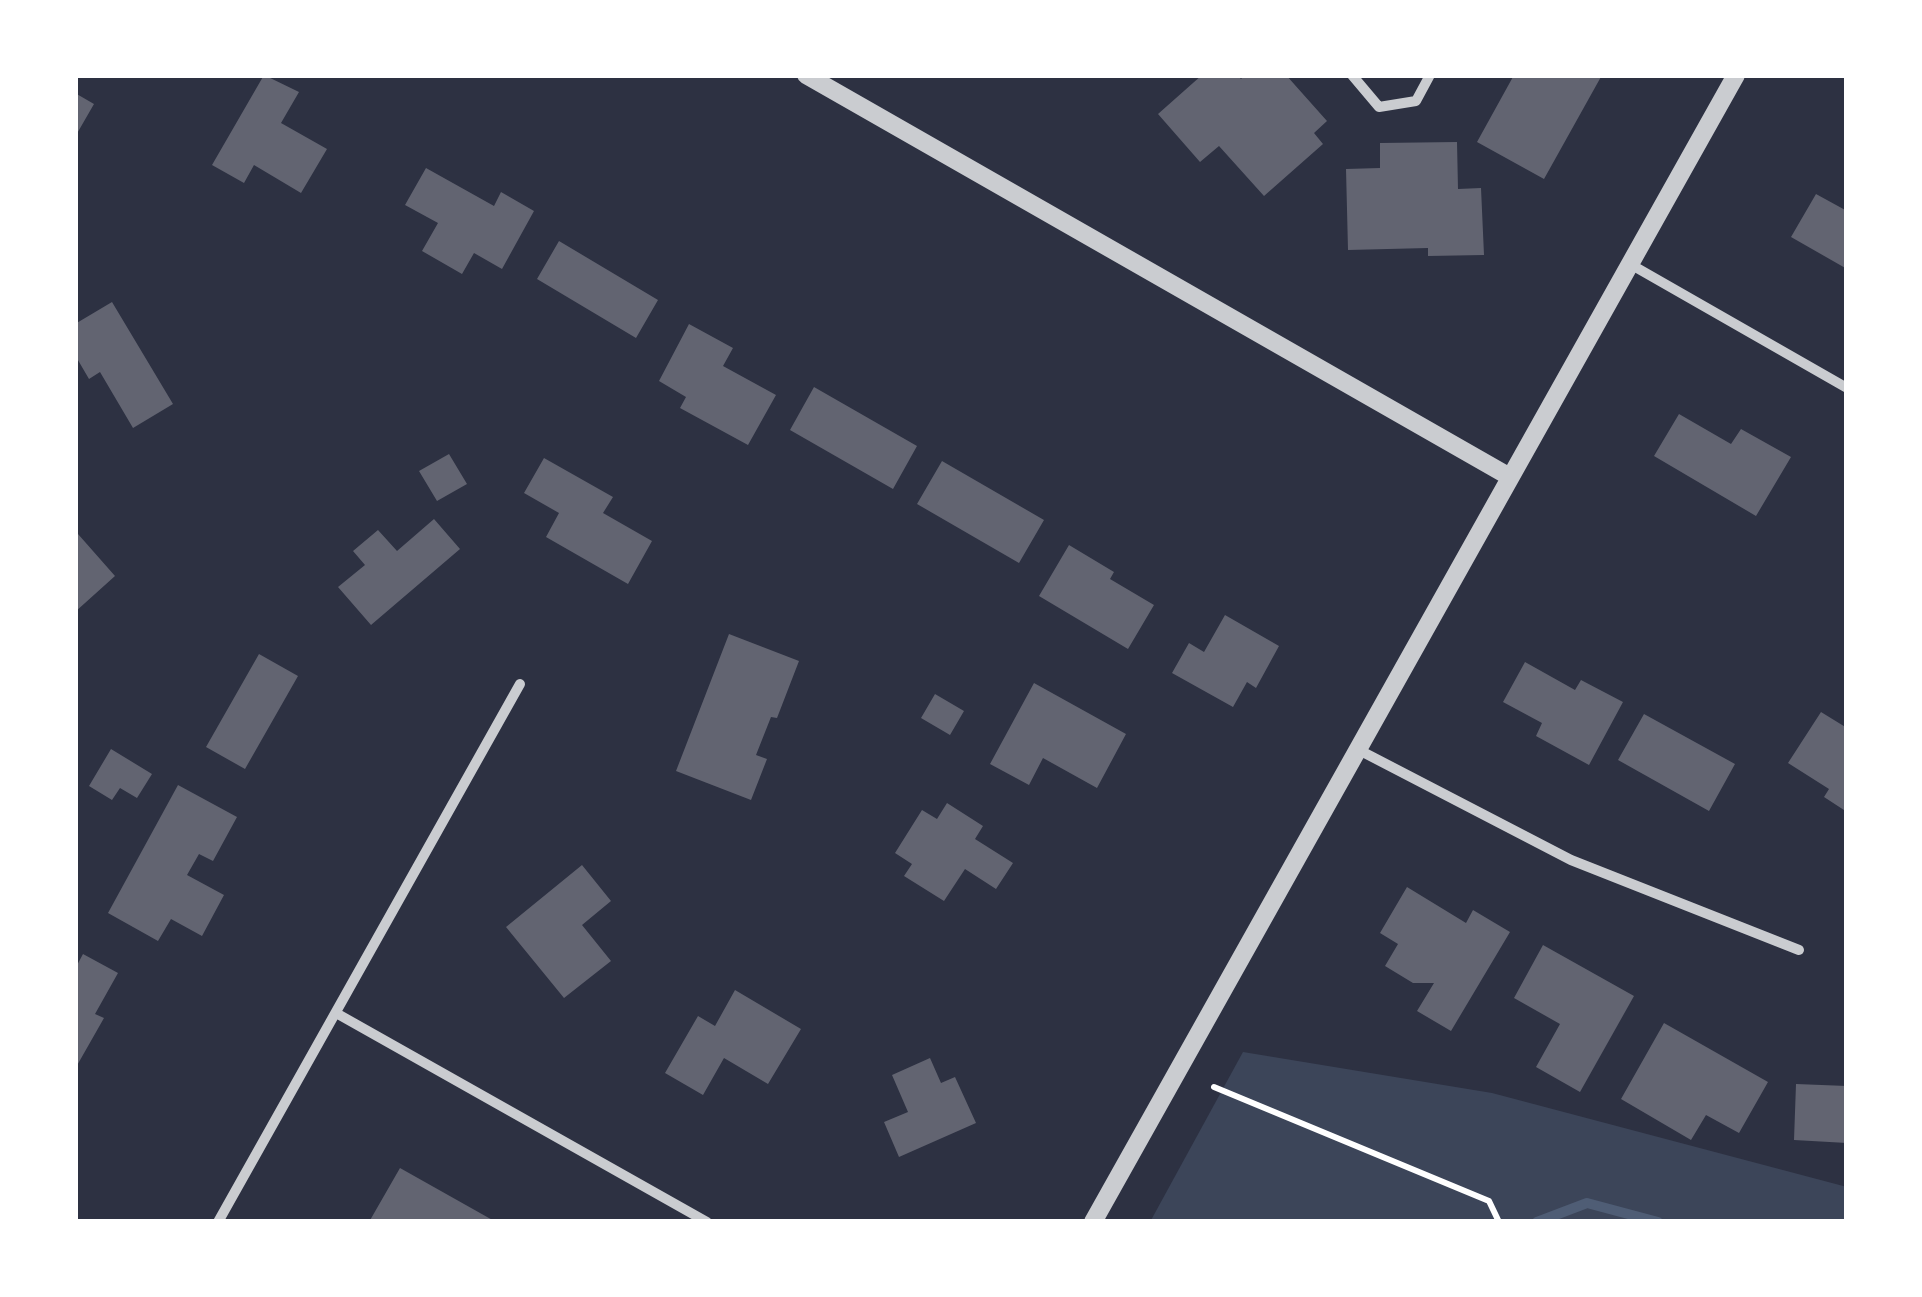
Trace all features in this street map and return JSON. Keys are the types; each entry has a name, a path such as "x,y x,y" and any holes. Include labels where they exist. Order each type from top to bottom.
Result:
{"street":[{"path":"806,75 1510,477"},
{"path":"1352,75 1379,107 1416,101 1430,75"},
{"path":"1093,1222 1736,75"},
{"path":"1630,264 1847,388"},
{"path":"218,1222 520,684"},
{"path":"1357,749 1571,860 1798,950"},
{"path":"336,1012 706,1222"}],"path":[{"path":"1214,1087 1489,1202 1499,1222"}],"shaded area":[{"path":"1243,1052 1492,1093 1847,1187 1847,1222 1150,1222"}],"building":[{"path":"264,75 299,92 281,123 327,149 301,193 254,165 244,183 212,165"},
{"path":"1202,75 1237,75 1241,79 1245,75 1286,75 1327,121 1314,133 1323,144 1264,196 1219,146 1200,162 1158,114"},
{"path":"1514,75 1602,75 1544,179 1477,142"},
{"path":"75,93 94,104 75,137"},
{"path":"1457,142 1458,189 1481,188 1484,255 1428,256 1428,248 1348,250 1346,169 1380,168 1380,143"},
{"path":"426,168 494,206 501,192 534,211 502,269 474,253 462,274 422,251 438,223 405,205"},
{"path":"1816,194 1847,211 1847,269 1791,237"},
{"path":"559,241 658,300 636,338 537,279"},
{"path":"112,302 173,404 133,428 100,372 89,379 75,355 75,324"},
{"path":"689,324 733,348 723,366 776,395 748,445 680,408 686,397 659,381"},
{"path":"814,387 917,446 893,489 790,430"},
{"path":"1679,414 1731,444 1741,429 1791,457 1756,516 1654,456"},
{"path":"449,454 467,484 437,501 419,471"},
{"path":"544,458 613,497 603,513 652,541 628,584 546,537 559,513 524,493"},
{"path":"942,461 1044,520 1019,563 917,504"},
{"path":"434,519 460,549 371,625 338,587 365,565 353,551 378,530 397,551"},
{"path":"78,534 115,576 75,612 75,537"},
{"path":"1069,545 1114,572 1110,579 1154,605 1128,649 1039,596"},
{"path":"1225,615 1279,646 1256,688 1247,682 1233,707 1172,673 1189,643 1204,652"},
{"path":"729,634 799,661 777,718 771,717 756,755 767,759 751,800 676,771"},
{"path":"259,654 298,676 245,769 206,747"},
{"path":"1525,662 1575,690 1581,680 1623,702 1589,765 1536,736 1542,723 1503,702"},
{"path":"1034,683 1126,734 1097,788 1043,758 1029,785 990,764"},
{"path":"935,694 964,711 950,735 921,718"},
{"path":"1821,712 1847,728 1847,812 1824,797 1829,789 1788,763"},
{"path":"1644,714 1735,764 1709,811 1618,760"},
{"path":"111,749 152,774 137,798 120,788 112,800 89,786"},
{"path":"178,785 237,817 213,861 199,854 187,875 224,895 202,936 171,919 158,941 108,913"},
{"path":"947,803 983,826 975,839 1013,863 996,889 965,869 944,901 904,876 912,864 895,853 922,810 937,819"},
{"path":"582,865 611,901 582,925 611,961 564,998 506,927"},
{"path":"1407,887 1466,923 1473,910 1510,932 1451,1031 1417,1011 1434,983 1413,983 1385,966 1398,944 1380,933"},
{"path":"1543,945 1634,996 1580,1092 1536,1067 1560,1024 1514,998"},
{"path":"83,954 118,973 95,1014 104,1018 75,1069 75,969"},
{"path":"735,990 801,1029 768,1084 724,1058 703,1095 665,1073 698,1016 715,1026"},
{"path":"1664,1023 1768,1082 1739,1133 1706,1115 1691,1140 1621,1099"},
{"path":"930,1058 941,1083 955,1077 976,1123 899,1157 884,1122 908,1112 892,1075"},
{"path":"1796,1084 1847,1086 1847,1143 1794,1140"},
{"path":"400,1168 496,1222 369,1222"}],"waterway":[{"path":"1537,1222 1587,1203 1658,1222"}]}
